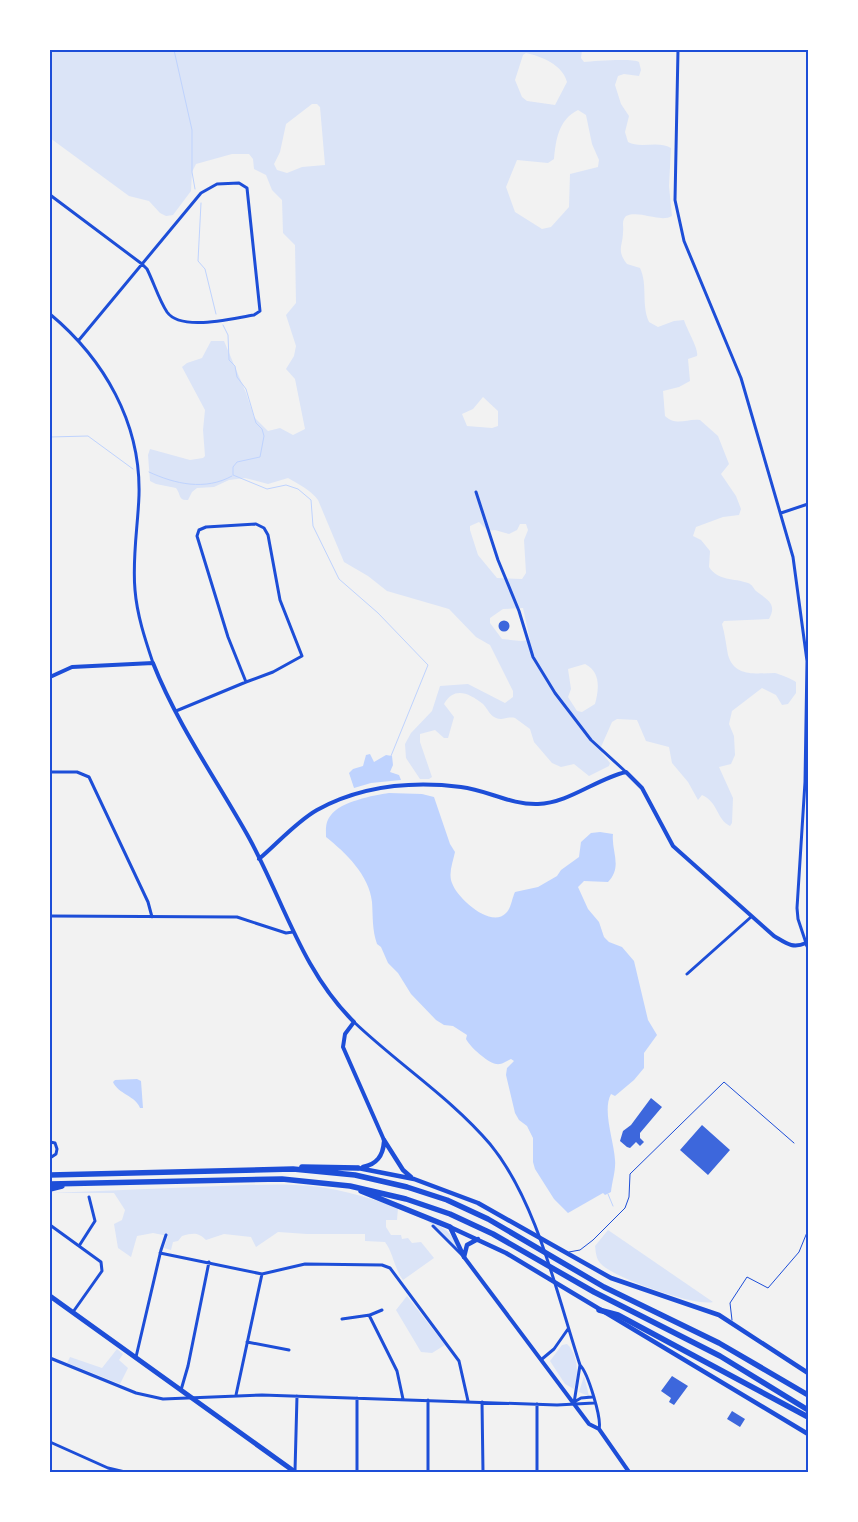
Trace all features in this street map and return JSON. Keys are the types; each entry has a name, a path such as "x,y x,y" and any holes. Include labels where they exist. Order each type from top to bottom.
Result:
{"highway":[{"path":"50,1173 290,1169 320,1166 358,1168"},
{"path":"290,1169 373,1178 414,1189 453,1203 500,1226 608,1290 734,1351 808,1395"},
{"path":"50,1184 275,1179 350,1186 421,1204 493,1234 586,1288 720,1356 808,1410"},
{"path":"50,1189 76,1183"},
{"path":"350,1186 450,1227"},
{"path":"599,1310 618,1315 808,1417"}],"main road":[{"path":"358,1168 377,1161 383,1152 384,1140"},
{"path":"384,1140 403,1170 414,1179"},
{"path":"358,1168 414,1179 483,1205 619,1281 711,1312 734,1324 808,1372"},
{"path":"450,1227 506,1253 808,1434"},
{"path":"450,1227 464,1257"},
{"path":"464,1257 466,1245 478,1239"},
{"path":"50,1296 295,1472"}],"street":[{"path":"476,492 498,560 519,611 533,658 555,693 591,740 642,788 673,846 751,918 789,945 807,945 797,908 805,782 806,647 793,557 781,512 769,480 741,378 684,241 678,222 675,192 678,50"},
{"path":"50,195 142,264 147,269 166,311 176,320 188,324 258,313 260,311 247,188 244,184 217,184 201,193 142,264 79,340"},
{"path":"50,314 79,340 101,369 118,398 135,452 139,493 135,589 144,638 153,663 176,711 259,859 317,976 354,1022 482,1136 512,1177 533,1223 580,1365 586,1374 600,1419 599,1429"},
{"path":"781,512 808,504"},
{"path":"176,711 246,682 296,661 302,656 302,651 288,624 280,600 268,535 264,528 256,524 206,527 199,530 197,536 228,637 246,682"},
{"path":"50,677 72,667 153,663"},
{"path":"50,772 77,772 89,777 148,902 152,917"},
{"path":"259,859 317,810 373,789 404,785 460,787 480,790 518,802 540,804 561,799 616,774 626,772"},
{"path":"50,916 237,917 286,933 294,932"},
{"path":"687,974 751,918"},
{"path":"354,1022 344,1034 343,1047 384,1140"},
{"path":"50,1142 55,1143 58,1150 54,1157 50,1158"},
{"path":"79,1246 95,1221 89,1197"},
{"path":"50,1225 101,1262 103,1267 73,1312"},
{"path":"433,1226 464,1257 590,1424 599,1429 629,1472"},
{"path":"136,1358 160,1253 166,1235"},
{"path":"160,1253 262,1274 305,1264 382,1265 390,1268 459,1361 468,1401"},
{"path":"181,1391 188,1366 209,1262"},
{"path":"236,1395 262,1274"},
{"path":"342,1319 368,1315 382,1310"},
{"path":"368,1315 397,1371 403,1399"},
{"path":"542,1359 554,1349 568,1328"},
{"path":"247,1342 289,1350"},
{"path":"50,1358 136,1393 163,1399 192,1399 236,1395 537,1404 574,1403 586,1405 594,1403"},
{"path":"574,1403 580,1365"},
{"path":"295,1472 297,1396"},
{"path":"574,1403 580,1398 592,1397"},
{"path":"357,1398 357,1472"},
{"path":"428,1400 428,1472"},
{"path":"482,1402 482,1472"},
{"path":"537,1404 537,1472"},
{"path":"50,1442 108,1468 125,1472"}],"lane":[{"path":"565,1252 579,1251 593,1240 626,1206 630,1174 724,1082 794,1143"},
{"path":"734,1324 730,1313 730,1304 747,1277 768,1288 799,1252 808,1230"}],"shaded area":[{"path":"50,50 582,50 581,58 584,62 622,60 639,62 641,70 639,76 624,74 618,76 615,85 621,104 629,116 625,132 628,142 633,144 661,145 671,148 669,186 672,216 662,218 637,214 626,216 623,222 621,251 627,264 640,268 644,281 645,308 649,322 658,327 674,321 684,320 696,349 697,356 688,359 690,381 679,387 663,391 665,416 678,422 700,420 718,436 729,464 721,474 736,496 741,509 739,515 723,517 696,527 693,536 701,540 710,551 709,567 713,572 722,577 750,584 771,605 772,609 769,619 724,621 722,624 731,662 736,668 747,673 775,673 796,682 796,693 788,704 782,705 776,695 762,688 732,711 729,724 734,736 735,755 731,764 719,767 733,798 732,823 730,826 725,823 708,798 702,795 698,800 688,782 672,763 669,747 646,741 637,720 617,719 612,722 601,747 602,753 610,763 609,766 589,776 574,764 561,767 552,763 534,742 530,729 515,718 496,718 478,700 462,693 452,695 444,704 454,717 448,738 444,738 435,730 420,734 420,742 432,777 420,779 406,758 405,744 411,733 432,711 440,686 468,684 505,703 513,697 513,691 490,645 476,637 449,609 387,591 368,576 344,562 318,500 308,490 288,478 268,484 245,478 229,480 214,487 197,488 192,492 188,500 181,498 176,488 150,481 148,455 150,449 190,460 205,456 203,430 205,410 182,367 187,363 202,358 211,341 224,341 254,417 268,431 280,428 293,435 305,429 295,379 286,369 294,356 296,346 286,315 296,303 295,245 283,233 282,200 272,190 266,175 254,169 253,159 249,154 232,154 196,164 192,172 191,191 173,215 166,216 160,213 149,201 129,196 50,138","holes":["526,53 545,59 556,66 565,76 567,82 555,105 527,101 522,97 515,80 523,55","312,104 317,104 320,107 325,165 302,167 287,173 277,170 274,164 280,152 286,124","578,110 586,115 592,144 599,160 598,167 570,174 569,207 551,227 542,229 515,212 506,187 517,160 548,163 554,159 559,131 566,119","483,397 498,411 498,426 492,428 467,426 462,414 473,409","479,522 488,531 495,530 509,534 517,530 520,524 526,524 528,530 524,540 526,573 522,579 497,578 478,555 470,526","523,608 530,640 502,639 490,623 490,618 503,609","585,664 590,667 598,681 595,704 582,712 577,711 568,697 571,689 568,669"]},
{"path":"244,1185 322,1187 398,1208 397,1220 386,1220 386,1227 391,1235 401,1235 402,1239 408,1238 412,1243 421,1242 434,1258 403,1280 385,1242 365,1241 365,1234 278,1232 256,1247 251,1237 224,1234 206,1240 198,1234 189,1234 173,1242 171,1250 164,1248 168,1236 153,1233 137,1236 131,1257 118,1248 114,1224 122,1220 125,1210 114,1193 50,1193"},
{"path":"425,1219 440,1226 449,1233 457,1248 455,1249 440,1231"},
{"path":"608,1230 713,1302 690,1300 674,1296 622,1277 609,1270 598,1260 595,1246"},
{"path":"407,1296 445,1345 432,1353 421,1352 396,1310"},
{"path":"567,1344 571,1348 576,1365 577,1378 574,1389 565,1384 550,1361 562,1345"},
{"path":"117,1349 123,1354 119,1360 128,1368 120,1384 67,1363 70,1357 102,1368"},
{"path":"584,1376 589,1396 579,1392"}],"water":[{"path":"370,754 374,762 386,755 392,756 393,765 390,772 399,775 401,780 371,783 354,788 349,773 353,769 363,766 366,755"},
{"path":"389,793 422,794 434,797 450,844 455,852 451,871 452,883 460,896 475,910 492,917 500,917 508,911 515,892 538,887 557,876 561,870 579,857 581,842 591,833 613,834 616,865 612,876 608,882 584,881 578,887 588,909 599,922 604,937 609,942 622,947 634,961 648,1020 657,1035 644,1053 644,1068 634,1080 615,1096 611,1094 608,1117 615,1164 611,1192 605,1195 603,1193 568,1213 554,1199 535,1169 533,1162 533,1138 527,1126 519,1120 515,1113 506,1075 507,1068 514,1061 511,1059 500,1064 492,1063 471,1046 466,1039 467,1035 453,1026 444,1025 436,1020 411,994 398,973 388,963 381,947 377,944 373,929 370,892 361,874 349,857 326,837 326,828 329,818 335,810 342,806 366,797"},
{"path":"137,1079 141,1081 143,1108 140,1108 135,1101 115,1086 113,1082 115,1080"}],"building":[{"path":"502,621 506,621 509,626 508,630 502,631 499,628 499,624"},
{"path":"651,1098 662,1107 640,1133 640,1138 644,1142 640,1146 636,1142 630,1148 627,1147 620,1141 623,1131 631,1125"},
{"path":"702,1125 730,1150 708,1175 680,1150"},
{"path":"672,1376 688,1386 674,1405 669,1402 671,1398 661,1391"},
{"path":"732,1411 745,1419 740,1427 727,1419"}],"waterway":[{"path":"174,50 192,130 192,172 195,189"},
{"path":"201,203 198,261 205,269 216,314"},
{"path":"223,325 228,335 229,360 235,366 237,377 246,389 256,423 262,429 264,436 260,457 237,462 233,467 233,475 267,489 286,485 298,489 311,500 313,526 339,579 378,613 428,665 391,756"},
{"path":"50,437 88,436 133,469"},
{"path":"149,472 169,480 190,484 222,481 232,476"},
{"path":"608,1194 613,1206"}]}
